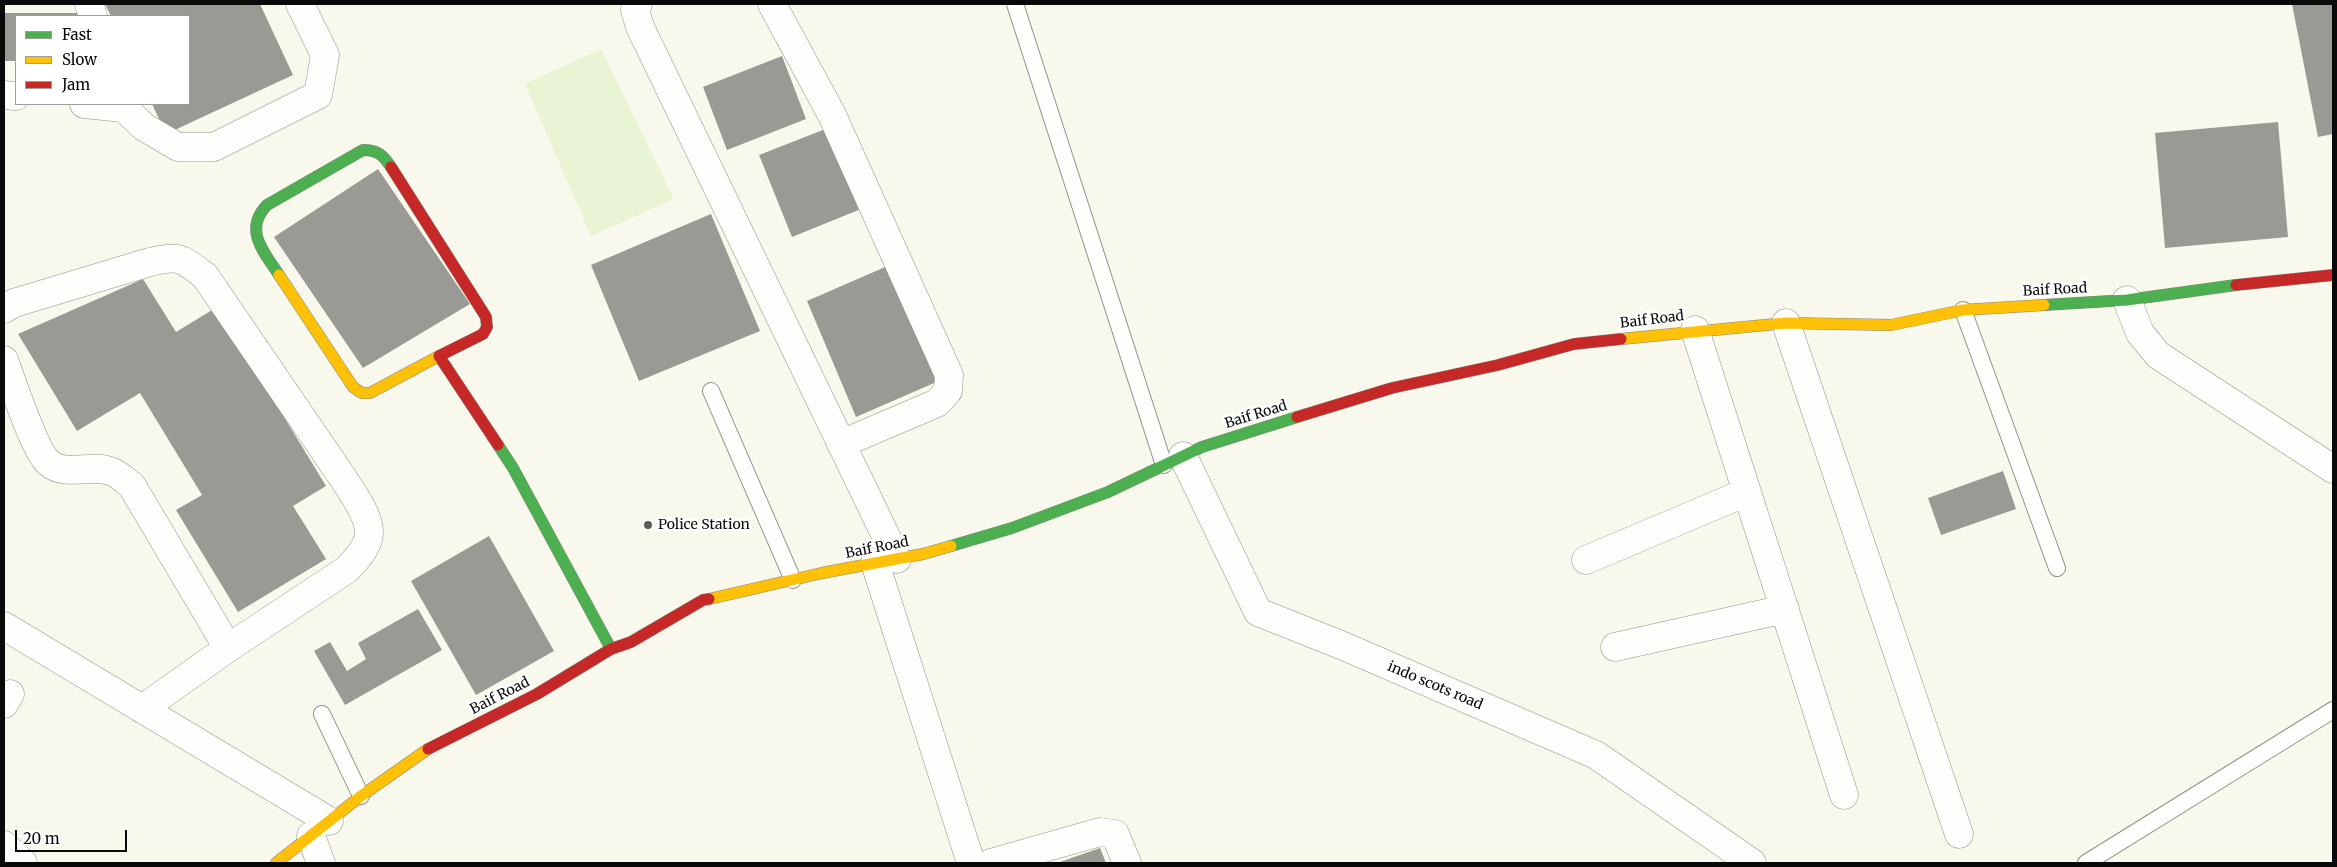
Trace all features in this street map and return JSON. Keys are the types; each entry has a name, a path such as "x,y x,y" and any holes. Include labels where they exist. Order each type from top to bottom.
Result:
{"street":[{"path":"104,105 123,106 144,127 178,147 214,147 318,95 325,55 300,4"},
{"path":"638,4 635,10 640,27 842,444 886,561 971,863"},
{"path":"772,4 832,115 949,375 948,391 937,403 842,444"},
{"path":"363,150 375,150 385,157 486,317 487,327 483,334 439,356 370,393 362,393 353,387 259,244 255,225 258,214 267,205 363,150"},
{"path":"4,309 14,303 150,262 172,257 183,260 205,276 343,478 364,512 369,534 361,554 346,570 228,648 142,709"},
{"name":"Baif Road","path":"276,863 360,796 424,751 537,694 612,648 631,642 704,600 923,554 1012,528 1108,492 1202,447 1392,388 1498,365 1574,344 1695,330 1786,323 1891,325 1963,310 2127,300 2281,279 2333,276"},
{"path":"2127,300 2140,333 2158,354 2333,469"},
{"path":"1786,323 1959,834"},
{"path":"1695,330 1844,795"},
{"path":"439,356 513,468 612,648"},
{"path":"4,360 38,447 49,464 61,468 109,470 121,476 132,486 228,648"},
{"name":"indo scots road","path":"1174,461 1258,612 1341,645 1596,756 1752,863"},
{"path":"1586,560 1747,492"},
{"path":"1615,647 1784,609"},
{"path":"4,626 142,709 320,828 321,863"},
{"path":"992,863 1100,832 1115,834 1127,863"},
{"path":"4,845 23,863"}],"lane":[{"path":"1015,4 1174,461"},
{"path":"1963,310 2057,568"},
{"path":"711,390 793,580"},
{"path":"2086,863 2333,710"},
{"path":"322,714 360,796"}],"green space":[{"path":"601,49 674,199 591,236 525,84"}],"building":[{"path":"105,4 260,4 293,75 166,134 152,105 190,105 190,15 110,15"},
{"path":"2292,4 2333,4 2333,134 2318,137"},
{"path":"4,13 85,13 85,15 15,15 15,61 4,61"},
{"path":"782,56 806,119 727,150 703,87"},
{"path":"2278,122 2288,237 2165,248 2155,133"},
{"path":"828,128 861,209 792,237 759,155"},
{"path":"378,169 470,304 363,368 274,237"},
{"path":"711,214 760,331 639,381 591,265"},
{"path":"892,264 941,380 856,417 807,301"},
{"path":"143,279 176,332 217,307 326,486 293,506 326,559 238,612 176,510 202,495 140,393 77,431 18,334"},
{"path":"2003,471 2016,509 1941,535 1928,498"},
{"path":"489,536 554,651 476,695 411,581"},
{"path":"418,609 442,650 345,705 314,651 330,642 347,671 366,659 358,643"},
{"path":"1100,848 1106,863 1057,863"}],"traffic: fast":[{"path":"279,275 262,249 256,232 260,214 267,205 363,150 380,154 391,167"},
{"path":"2044,305 2127,300 2236,285"},
{"path":"951,546 1012,528 1108,492 1202,447 1297,417"},
{"path":"498,445 513,468 611,649"}],"traffic: slow":[{"path":"279,275 353,387 362,393 370,393 439,356"},
{"path":"1621,339 1786,323 1891,325 1963,310 2044,305"},
{"path":"709,599 822,573 923,554 951,546"},
{"path":"276,863 361,796 428,749"}],"traffic: jam":[{"path":"391,167 486,317 487,327 483,334 439,356 498,445"},
{"path":"2236,285 2333,275"},
{"path":"1297,417 1392,388 1498,365 1574,344 1621,339"},
{"path":"428,749 537,694 611,649 631,642 703,600 709,599"}],"place":[{"name":"Police Station","path":"648,525"}]}
